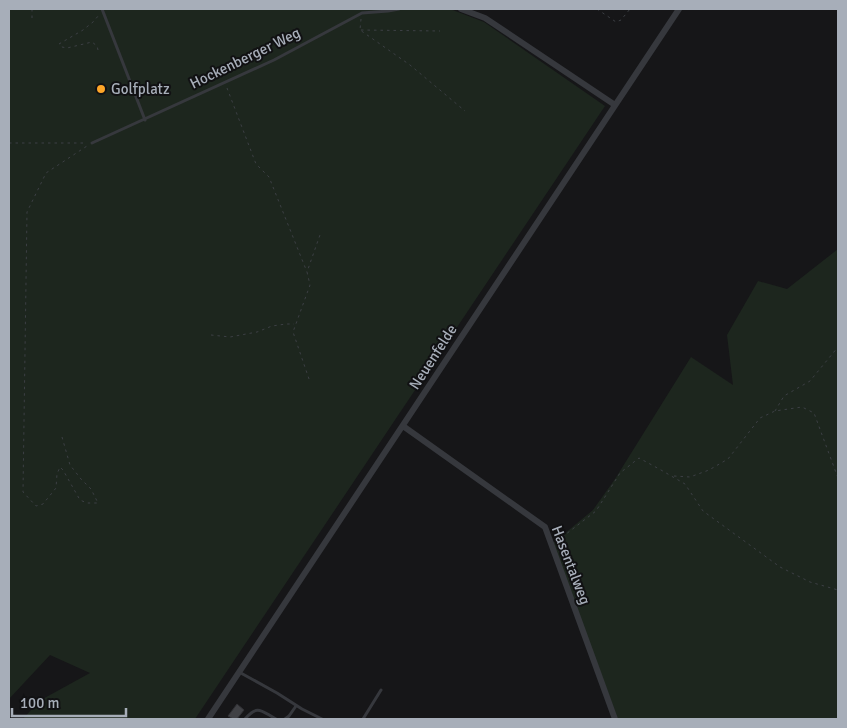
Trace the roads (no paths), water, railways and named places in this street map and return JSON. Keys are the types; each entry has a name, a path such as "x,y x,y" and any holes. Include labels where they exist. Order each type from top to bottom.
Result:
{"street":[{"path":"461,9 485,18 615,105"},
{"name":"Neuenfelde","path":"208,719 679,9"},
{"name":"Hasentalweg","path":"402,426 545,527 615,719"}],"lane":[{"name":"Hockenberger Weg","path":"92,143 274,60 362,12 399,9"},
{"path":"102,10 145,120"},
{"path":"239,672 322,719"},
{"path":"363,719 381,690"},
{"path":"285,719 290,716 296,706"},
{"path":"245,719 254,710 258,710 275,719"}],"place":[{"name":"Golfplatz","path":"101,89"}]}
